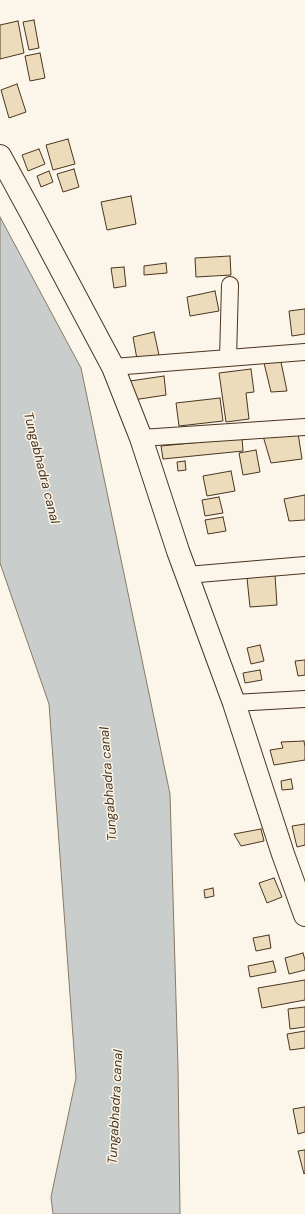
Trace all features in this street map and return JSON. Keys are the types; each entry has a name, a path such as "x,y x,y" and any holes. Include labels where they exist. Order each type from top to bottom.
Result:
{"main road":[{"path":"0,156 113,367 141,438 178,551 234,703 283,854 305,915"}],"street":[{"path":"228,358 230,286"},
{"path":"113,367 305,352"},
{"path":"141,438 305,428"},
{"path":"187,575 305,565"},
{"path":"234,703 305,698"}],"water":[{"name":"Tungabhadra canal","path":"0,217 81,368 170,794 178,1068 180,1214 53,1214 51,1197 76,1078 49,704 0,563"}],"building":[{"path":"34,20 39,48 29,50 23,22"},
{"path":"18,21 24,53 0,59 0,25"},
{"path":"40,53 45,78 30,81 25,56"},
{"path":"17,84 26,112 9,118 1,90"},
{"path":"68,139 75,164 53,170 46,145"},
{"path":"39,149 45,164 28,171 22,155"},
{"path":"74,169 79,187 63,192 57,174"},
{"path":"49,171 53,182 41,187 37,176"},
{"path":"131,196 136,224 107,230 101,202"},
{"path":"230,256 231,275 196,277 195,258"},
{"path":"166,263 167,273 144,275 144,266"},
{"path":"124,267 126,286 114,288 111,268"},
{"path":"215,291 219,311 190,316 187,297"},
{"path":"305,309 305,334 292,336 289,311"},
{"path":"154,332 159,355 137,359 133,337"},
{"path":"281,362 287,391 271,392 264,363"},
{"path":"251,369 254,392 246,393 249,419 226,422 219,373"},
{"path":"164,376 166,395 133,400 130,381"},
{"path":"220,398 223,421 179,426 176,403"},
{"path":"298,433 302,459 271,463 263,436"},
{"path":"242,438 243,451 163,459 161,446"},
{"path":"256,450 260,472 243,475 239,453"},
{"path":"185,461 186,470 178,471 177,462"},
{"path":"231,471 235,491 207,496 203,476"},
{"path":"305,495 305,520 289,521 284,499"},
{"path":"219,497 223,513 205,516 202,500"},
{"path":"223,517 226,531 208,534 205,520"},
{"path":"275,575 277,605 250,607 247,578"},
{"path":"260,645 264,661 251,664 247,648"},
{"path":"305,660 305,675 298,676 295,661"},
{"path":"260,670 262,680 245,683 243,673"},
{"path":"304,741 305,760 274,765 270,750 283,748 281,742"},
{"path":"291,779 293,789 282,790 281,781"},
{"path":"305,824 305,845 297,847 292,826"},
{"path":"261,829 264,841 241,846 234,834"},
{"path":"274,878 282,897 267,903 259,883"},
{"path":"213,888 214,896 205,898 204,890"},
{"path":"269,935 271,948 256,951 253,938"},
{"path":"303,953 305,970 289,974 285,958"},
{"path":"273,961 276,972 250,977 248,966"},
{"path":"305,980 305,1000 262,1008 258,988"},
{"path":"305,1007 305,1027 290,1029 288,1009"},
{"path":"305,1031 305,1048 290,1050 287,1034"},
{"path":"305,1107 305,1132 298,1134 293,1109"},
{"path":"305,1150 305,1173 304,1174 298,1151"}]}
